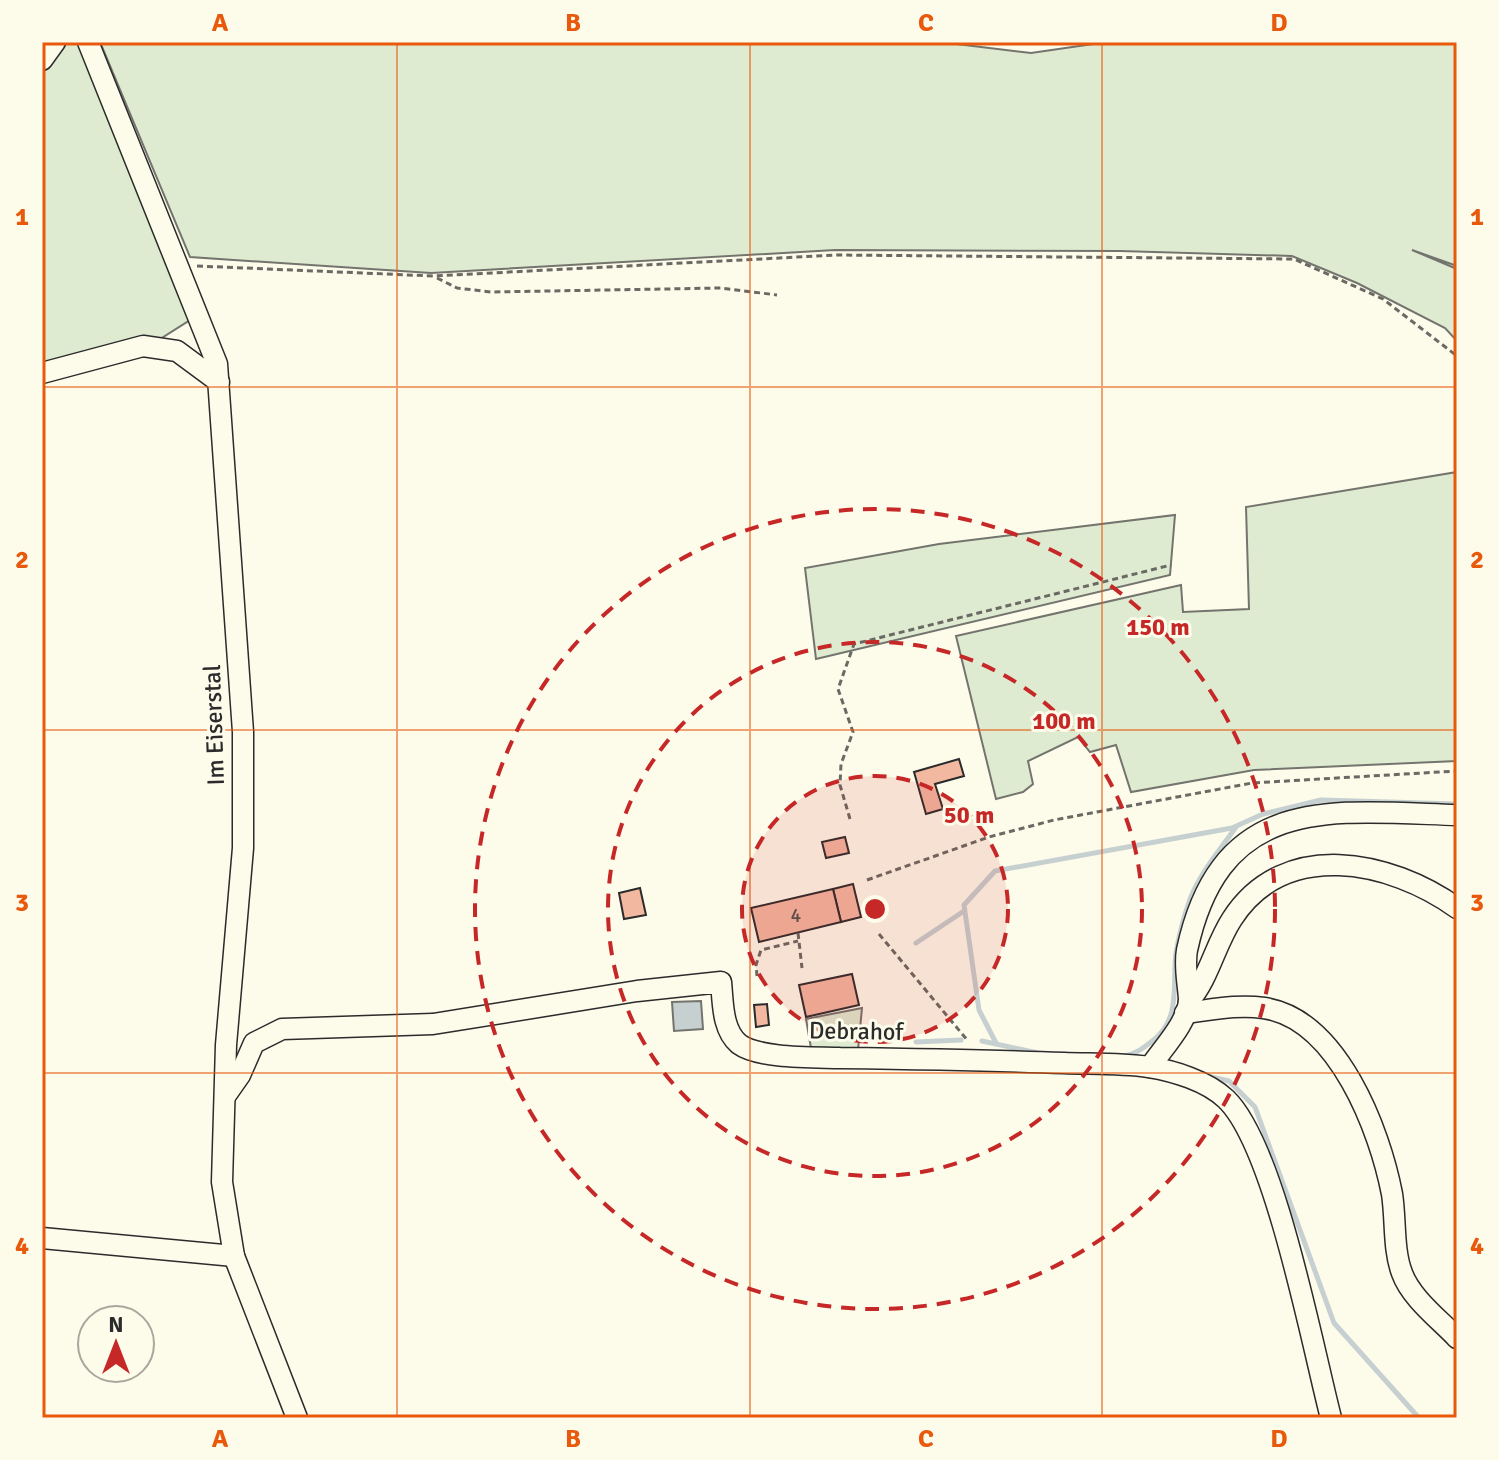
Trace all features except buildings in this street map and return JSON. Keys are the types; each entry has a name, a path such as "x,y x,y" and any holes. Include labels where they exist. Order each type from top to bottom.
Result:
{"street":[{"path":"42,60 55,42"},
{"name":"Im Eiserstal","path":"88,42 217,364 243,732 243,848 226,1045 222,1182 234,1256 297,1418"},
{"path":"42,373 143,346 177,351 219,382"},
{"path":"1187,1007 1186,953 1203,896 1214,877 1245,845 1263,832 1307,816 1334,811 1457,815"},
{"path":"1150,1067 1200,989 1231,920 1250,895 1283,874 1333,864 1385,870 1435,892 1457,908"},
{"name":"Debrahof","path":"226,1095 240,1075 254,1043 282,1029 433,1024 637,991 721,982 730,1033 740,1044 753,1050 803,1057 983,1059 1150,1067 1196,1080 1224,1097 1243,1117 1256,1142 1331,1418"},
{"path":"1187,1007 1267,1008 1312,1032 1338,1059 1361,1101 1392,1193 1401,1272 1410,1288 1457,1338"},
{"path":"42,1238 234,1256"}],"path":[{"path":"178,265 433,276 837,255 1294,259 1383,299 1457,356"},
{"path":"433,276 457,288 491,292 721,288 777,295"},
{"path":"850,819 840,785 841,764 853,732 838,689 854,644 1171,565"},
{"path":"867,880 989,837 1054,820 1176,797 1252,783 1457,771"},
{"path":"798,933 802,968"},
{"path":"879,934 983,1059"},
{"path":"757,976 756,965 761,950 798,941"}],"green space":[{"path":"50,42 79,42 190,320 160,339 42,369 42,49"},
{"path":"100,42 940,42 1031,53 1107,42 1457,42 1457,266 1412,250 1457,269 1457,341 1445,328 1357,283 1292,256 1120,251 835,250 431,273 190,257"},
{"path":"1457,472 1457,761 1254,770 1131,792 1116,745 1090,752 1078,737 1028,761 1033,784 1023,792 996,799 956,636 1181,585 1183,612 1249,609 1246,507"},
{"path":"1175,515 1170,575 816,659 805,568 939,544"},
{"path":"862,1008 858,1050 811,1048 806,1019"}],"shaded area":[{"path":"701,1001 703,1029 674,1031 672,1002"}],"waterway":[{"path":"996,1043 979,1010 964,905 995,871 1232,828 1263,814 1321,800 1457,804"},
{"path":"1124,1056 1148,1045 1167,1023 1174,1001 1177,946 1190,899 1205,871 1236,827"},
{"path":"916,943 964,911"},
{"path":"916,1042 961,1040"},
{"path":"982,1041 1038,1053"},
{"path":"1207,1076 1229,1081 1255,1107 1334,1323 1419,1418"}]}
